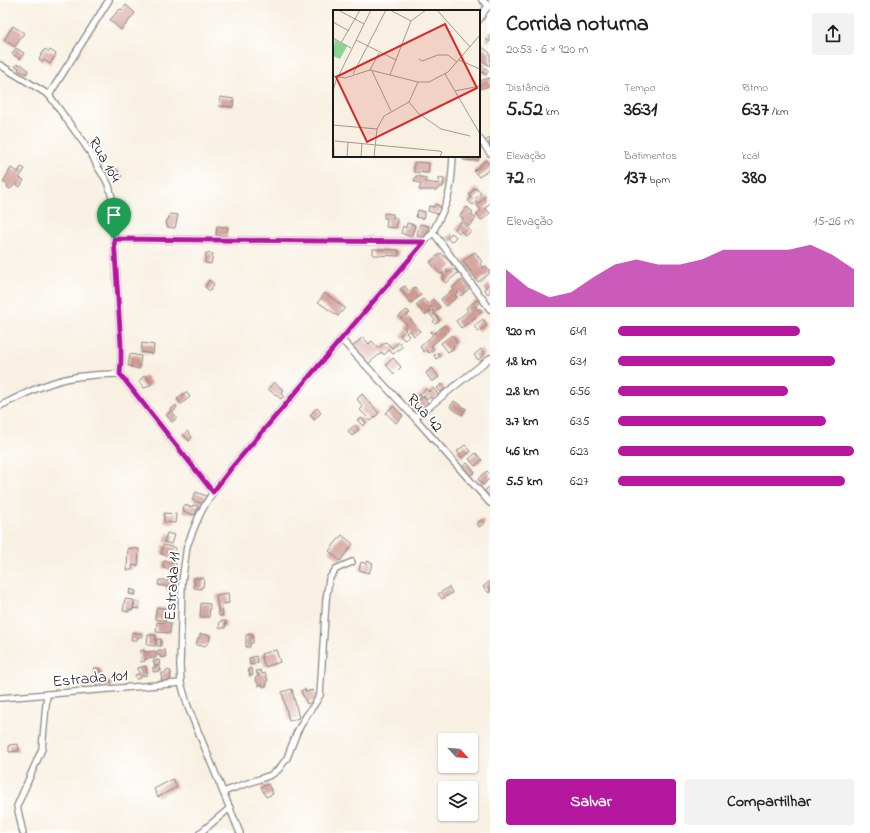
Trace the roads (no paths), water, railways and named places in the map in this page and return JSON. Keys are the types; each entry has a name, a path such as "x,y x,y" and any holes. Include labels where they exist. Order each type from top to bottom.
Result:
{"street":[{"path":"49,95 108,0"},
{"path":"482,0 488,7 490,15"},
{"path":"480,19 488,7"},
{"name":"Rua 104","path":"0,65 49,95 93,157 109,186 114,206 114,239 121,345 120,374"},
{"path":"480,139 490,153"},
{"name":"Estrada 11","path":"240,833 188,707 181,683 182,582 187,546 196,523 213,492 233,466 433,232 448,197 452,180 453,157"},
{"path":"433,232 490,309"},
{"path":"114,239 424,242"},
{"name":"Rua 42","path":"341,339 415,418 490,503"},
{"path":"415,418 490,358"},
{"path":"0,406 22,395 75,377 120,374 213,492"},
{"path":"223,792 271,776 279,769 287,758 297,732 320,695 326,600 329,579 336,569 352,562"},
{"name":"Estrada 101","path":"0,698 181,683"},
{"path":"23,833 17,806 42,749 48,694"},
{"path":"200,833 230,808"}]}
